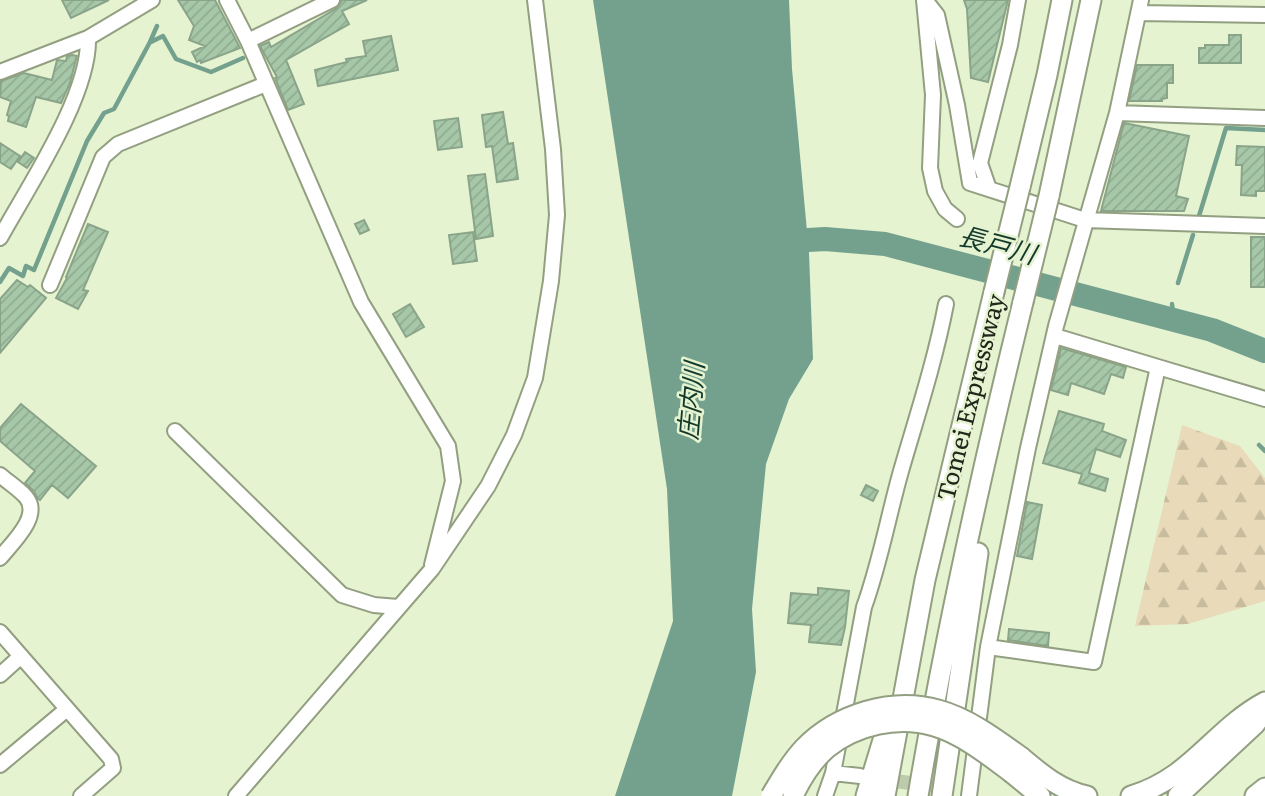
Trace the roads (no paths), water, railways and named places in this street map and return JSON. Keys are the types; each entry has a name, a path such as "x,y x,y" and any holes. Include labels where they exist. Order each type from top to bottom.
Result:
{"highway":[{"name":"Tomei Expressway","path":"885,796 909,655 949,475 1047,75 1062,0"},
{"name":"Tomei Expressway","path":"918,796 932,714 1012,345 1049,196 1091,0"},
{"path":"946,792 1000,402 1012,345"},
{"path":"866,796 893,698 909,655"},
{"path":"1131,796 1164,784 1245,713 1265,702"},
{"path":"771,796 788,767 806,746 854,715 879,708 914,705 939,710 990,734 1040,796"},
{"path":"1178,796 1255,724 1265,710"},
{"path":"793,796 811,766 827,748 861,729 882,723 917,721 937,726 988,754 1046,778 1062,788 1087,796"},
{"path":"1255,796 1265,788"}],"street":[{"path":"0,72 88,38 152,0"},
{"path":"227,0 248,41 361,302 448,446 453,481 432,558 432,569"},
{"path":"248,41 332,0"},
{"path":"236,796 432,569 488,486 514,435 536,378 551,281 557,215 553,149 535,0"},
{"path":"925,0 937,15 957,105 970,183 1085,220 1265,226"},
{"path":"925,0 933,95 930,168 935,191 945,209 957,219"},
{"path":"989,189 980,163 1010,45 1018,0"},
{"path":"946,792 969,793 988,647 1028,448 1079,242 1117,113 1140,6 1265,15"},
{"path":"0,238 73,106 89,50 88,38"},
{"path":"50,285 103,157 118,144 266,84"},
{"path":"1117,113 1265,118"},
{"path":"825,796 833,773 864,607 939,342 946,304"},
{"path":"1056,331 1158,367 1265,399"},
{"path":"988,647 1094,662 1158,367"},
{"path":"175,431 342,595 374,606 398,607"},
{"path":"0,475 27,498 31,508 30,519 0,558"},
{"path":"0,632 111,759 113,768 81,796"},
{"path":"0,675 21,656"},
{"path":"0,765 67,709"},
{"path":"833,773 860,776"}],"water":[{"name":"庄内川","path":"593,0 789,0 792,69 809,253 813,359 789,399 766,464 752,609 756,672 732,796 615,796 673,621 667,489"}],"waterway":[{"path":"0,282 9,268 23,276 26,266 34,270 87,141 104,113 114,109 157,26"},
{"path":"151,42 163,36 176,59 211,72 243,58"},
{"path":"1199,216 1226,128 1265,130"},
{"path":"1178,283 1193,235"},
{"name":"長戸川","path":"774,242 825,239 885,244 1212,330 1265,351"},
{"path":"1172,304 1174,320"},
{"path":"1259,445 1265,451"}],"tunnel":[{"path":"878,779 951,788"}]}
